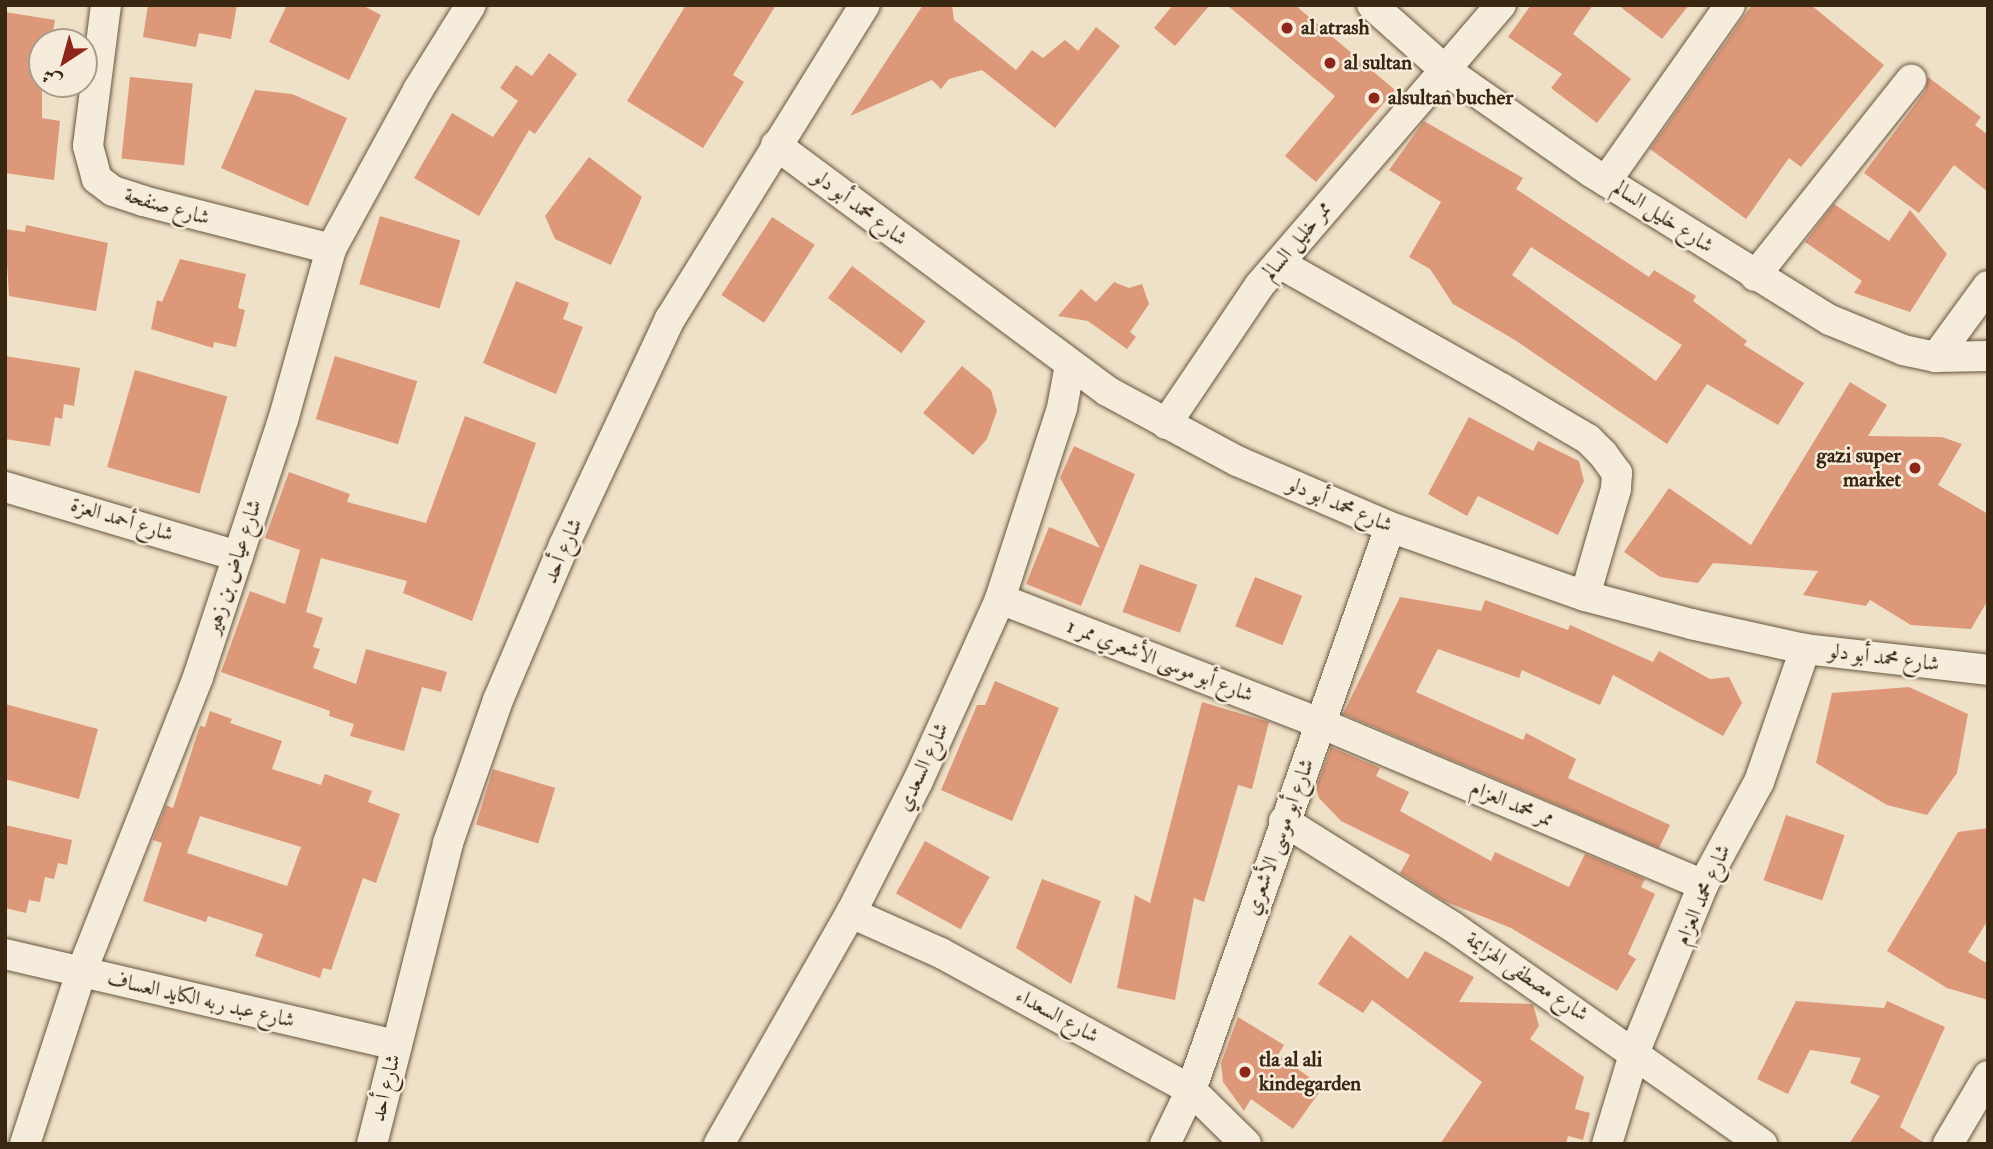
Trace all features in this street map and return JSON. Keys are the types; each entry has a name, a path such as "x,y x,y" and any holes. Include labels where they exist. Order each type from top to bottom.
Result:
{"street":[{"name":"شارع صنفحة","path":"106,5 88,146 97,179 113,191 143,201 331,249"},
{"name":"شارع عياض بن زهير","path":"25,1144 81,973 184,713 238,556 283,421 331,249 418,90 471,5"},
{"name":"شارع أحد","path":"372,1144 448,844 503,688 670,319 864,5"},
{"name":"شارع خليل السالم","path":"1372,5 1444,69 1606,181 1755,276 1856,334 1936,357 1988,356"},
{"name":"ممر خليل السالم","path":"1166,424 1224,334 1279,263 1501,5"},
{"path":"1606,181 1730,5"},
{"path":"1755,276 1911,80"},
{"name":"شارع محمد أبو دلو","path":"776,145 1070,365 1166,424 1390,527 1585,596 1805,649 1988,670"},
{"path":"1279,263 1512,394 1588,439 1603,453 1617,473 1616,489 1585,596"},
{"path":"1936,357 1988,286"},
{"name":"شارع السعدي","path":"719,1144 851,913 918,781 1000,599 1062,408 1070,365"},
{"name":"شارع أحمد العزة","path":"5,487 238,556"},
{"name":"شارع أبو موسى الأشعري","path":"1165,1144 1191,1090 1390,527"},
{"name":"شارع أبو موسى الأشعري ممر 1","path":"1000,599 1320,723"},
{"name":"شارع محمد العزام","path":"1607,1144 1635,1051 1703,884 1759,782 1805,649"},
{"name":"ممر محمد العزام","path":"1320,723 1703,884"},
{"name":"شارع مصطفى الهزايمة","path":"1284,821 1453,927 1635,1051 1762,1144"},
{"name":"شارع السعداء","path":"851,913 941,953 1191,1090 1246,1144"},
{"name":"شارع عبد ربه الكايد العساف","path":"5,954 397,1045"},
{"path":"1948,1144 1988,1076"}],"building":[{"path":"148,5 237,5 231,39 199,33 196,47 143,37"},
{"path":"287,5 362,5 381,15 349,80 269,42"},
{"path":"686,5 776,5 733,75 744,82 703,148 627,101"},
{"path":"923,5 952,5 954,20 1016,70 1032,50 1043,58 1065,40 1078,51 1096,27 1120,46 1055,128 982,70 949,79 941,89 932,80 850,116"},
{"path":"1173,5 1210,5 1175,46 1154,28"},
{"path":"1227,5 1295,5 1395,90 1316,182 1285,156 1335,96"},
{"path":"1531,5 1593,5 1573,34 1631,79 1597,123 1551,88 1562,74 1508,37"},
{"path":"1618,5 1689,5 1662,39"},
{"path":"1752,5 1811,5 1884,65 1801,167 1789,158 1746,219 1650,149"},
{"path":"5,12 55,20 54,28 28,28 28,98 42,98 42,118 60,121 54,180 5,173"},
{"path":"549,53 577,74 535,134 529,130 479,216 414,178 452,113 493,137 518,101 500,88 516,65 532,76"},
{"path":"130,77 193,84 184,165 121,159"},
{"path":"1928,77 1981,117 1975,125 1988,135 1988,192 1954,165 1919,213 1864,173 1925,91"},
{"path":"255,90 292,94 347,118 308,206 221,168"},
{"path":"1424,121 1523,178 1516,189 1649,277 1654,270 1696,296 1693,301 1747,341 1744,345 1804,383 1778,425 1707,384 1667,444 1515,340 1453,304 1430,269 1409,257 1441,202 1389,170","holes":["1531,247 1682,345 1656,381 1512,275"]},
{"path":"589,157 642,197 611,265 555,239 545,216"},
{"path":"1834,204 1889,241 1910,210 1947,254 1910,312 1854,293 1862,281 1805,242"},
{"path":"380,216 460,241 440,308 359,284"},
{"path":"772,217 815,245 764,323 721,295"},
{"path":"26,225 108,243 96,311 9,296 5,229 25,232"},
{"path":"180,259 246,274 238,308 245,310 236,347 214,342 213,348 151,329 157,300 162,302"},
{"path":"852,266 925,321 901,353 828,298"},
{"path":"516,281 569,303 563,319 583,327 556,394 483,363"},
{"path":"1114,282 1129,288 1142,284 1149,304 1130,332 1136,337 1127,349 1088,321 1058,316 1081,289 1096,302"},
{"path":"5,356 80,368 74,406 64,404 62,419 55,417 50,446 5,439"},
{"path":"335,356 417,381 398,444 316,419"},
{"path":"962,366 991,390 997,411 987,439 973,455 923,413"},
{"path":"135,370 227,396 199,494 107,467"},
{"path":"1850,382 1887,405 1868,436 1942,437 1962,444 1938,485 1988,514 1988,600 1971,629 1911,625 1870,600 1866,606 1803,595 1818,571 1713,563 1698,583 1660,577 1624,552 1669,488 1751,545"},
{"path":"465,416 536,443 472,621 403,593 407,581 321,558 306,612 323,618 313,647 320,649 313,668 356,684 366,649 447,672 441,692 422,687 404,751 350,736 354,724 329,716 330,711 221,672 250,591 285,604 300,550 265,538 289,472 350,494 347,502 426,523"},
{"path":"1469,417 1533,451 1538,441 1579,461 1584,481 1558,535 1478,496 1467,516 1428,494"},
{"path":"1074,446 1135,474 1081,606 1026,584 1049,527 1100,548 1060,478"},
{"path":"1140,564 1197,585 1180,633 1123,612"},
{"path":"1255,577 1302,596 1282,645 1235,626"},
{"path":"1400,597 1481,611 1485,600 1568,630 1570,625 1653,662 1659,651 1710,679 1729,677 1742,703 1723,736 1613,675 1600,705 1522,670 1519,678 1438,649 1416,692 1523,740 1526,733 1576,759 1568,778 1670,825 1659,848 1343,714"},
{"path":"995,681 1059,708 1012,821 941,790 977,705 985,705"},
{"path":"1909,687 1968,714 1957,773 1927,815 1887,805 1816,763 1832,693"},
{"path":"1202,702 1269,722 1252,789 1238,785 1204,902 1194,898 1175,1000 1117,988 1135,895 1150,903"},
{"path":"5,704 98,729 79,799 5,779"},
{"path":"210,711 232,719 230,723 282,741 272,769 321,785 325,774 372,791 368,802 400,814 376,883 363,878 331,970 323,968 320,978 255,956 263,934 208,916 206,922 143,901 162,843 153,840 166,805 173,808 200,726 205,727","holes":["200,816 301,847 287,886 187,853"]},
{"path":"1331,747 1380,768 1376,776 1409,792 1400,811 1491,861 1495,852 1569,887 1585,854 1645,879 1641,887 1655,894 1628,954 1636,959 1617,991 1511,928 1444,901 1400,873 1410,855 1341,821 1319,798 1316,788"},
{"path":"493,769 555,788 538,843 476,824"},
{"path":"1786,815 1845,835 1822,900 1764,880"},
{"path":"5,825 72,840 67,865 58,863 54,879 45,877 40,902 29,900 26,913 5,908"},
{"path":"1988,828 1988,920 1968,952 1988,964 1988,1000 1947,988 1887,951 1958,832"},
{"path":"925,841 990,877 961,929 896,893"},
{"path":"1042,879 1101,901 1071,984 1016,948"},
{"path":"1350,935 1408,979 1425,951 1474,977 1459,1002 1533,1004 1539,1026 1530,1039 1584,1077 1575,1109 1590,1113 1583,1140 1568,1136 1566,1144 1440,1144 1482,1082 1372,1000 1363,1013 1318,984"},
{"path":"1796,1001 1884,1008 1887,1001 1945,1027 1900,1127 1926,1144 1849,1144 1880,1096 1850,1083 1861,1058 1810,1050 1788,1094 1757,1079"},
{"path":"1238,1017 1284,1045 1278,1055 1323,1087 1293,1129 1251,1099 1244,1111 1223,1082 1221,1063"}],"place":[{"name":"al atrash","path":"1287,28"},
{"name":"al sultan","path":"1330,63"},
{"name":"alsultan bucher","path":"1374,98"},
{"name":"gazi super market","path":"1915,468"},
{"name":"tla al ali kindegarden","path":"1245,1072"}]}
